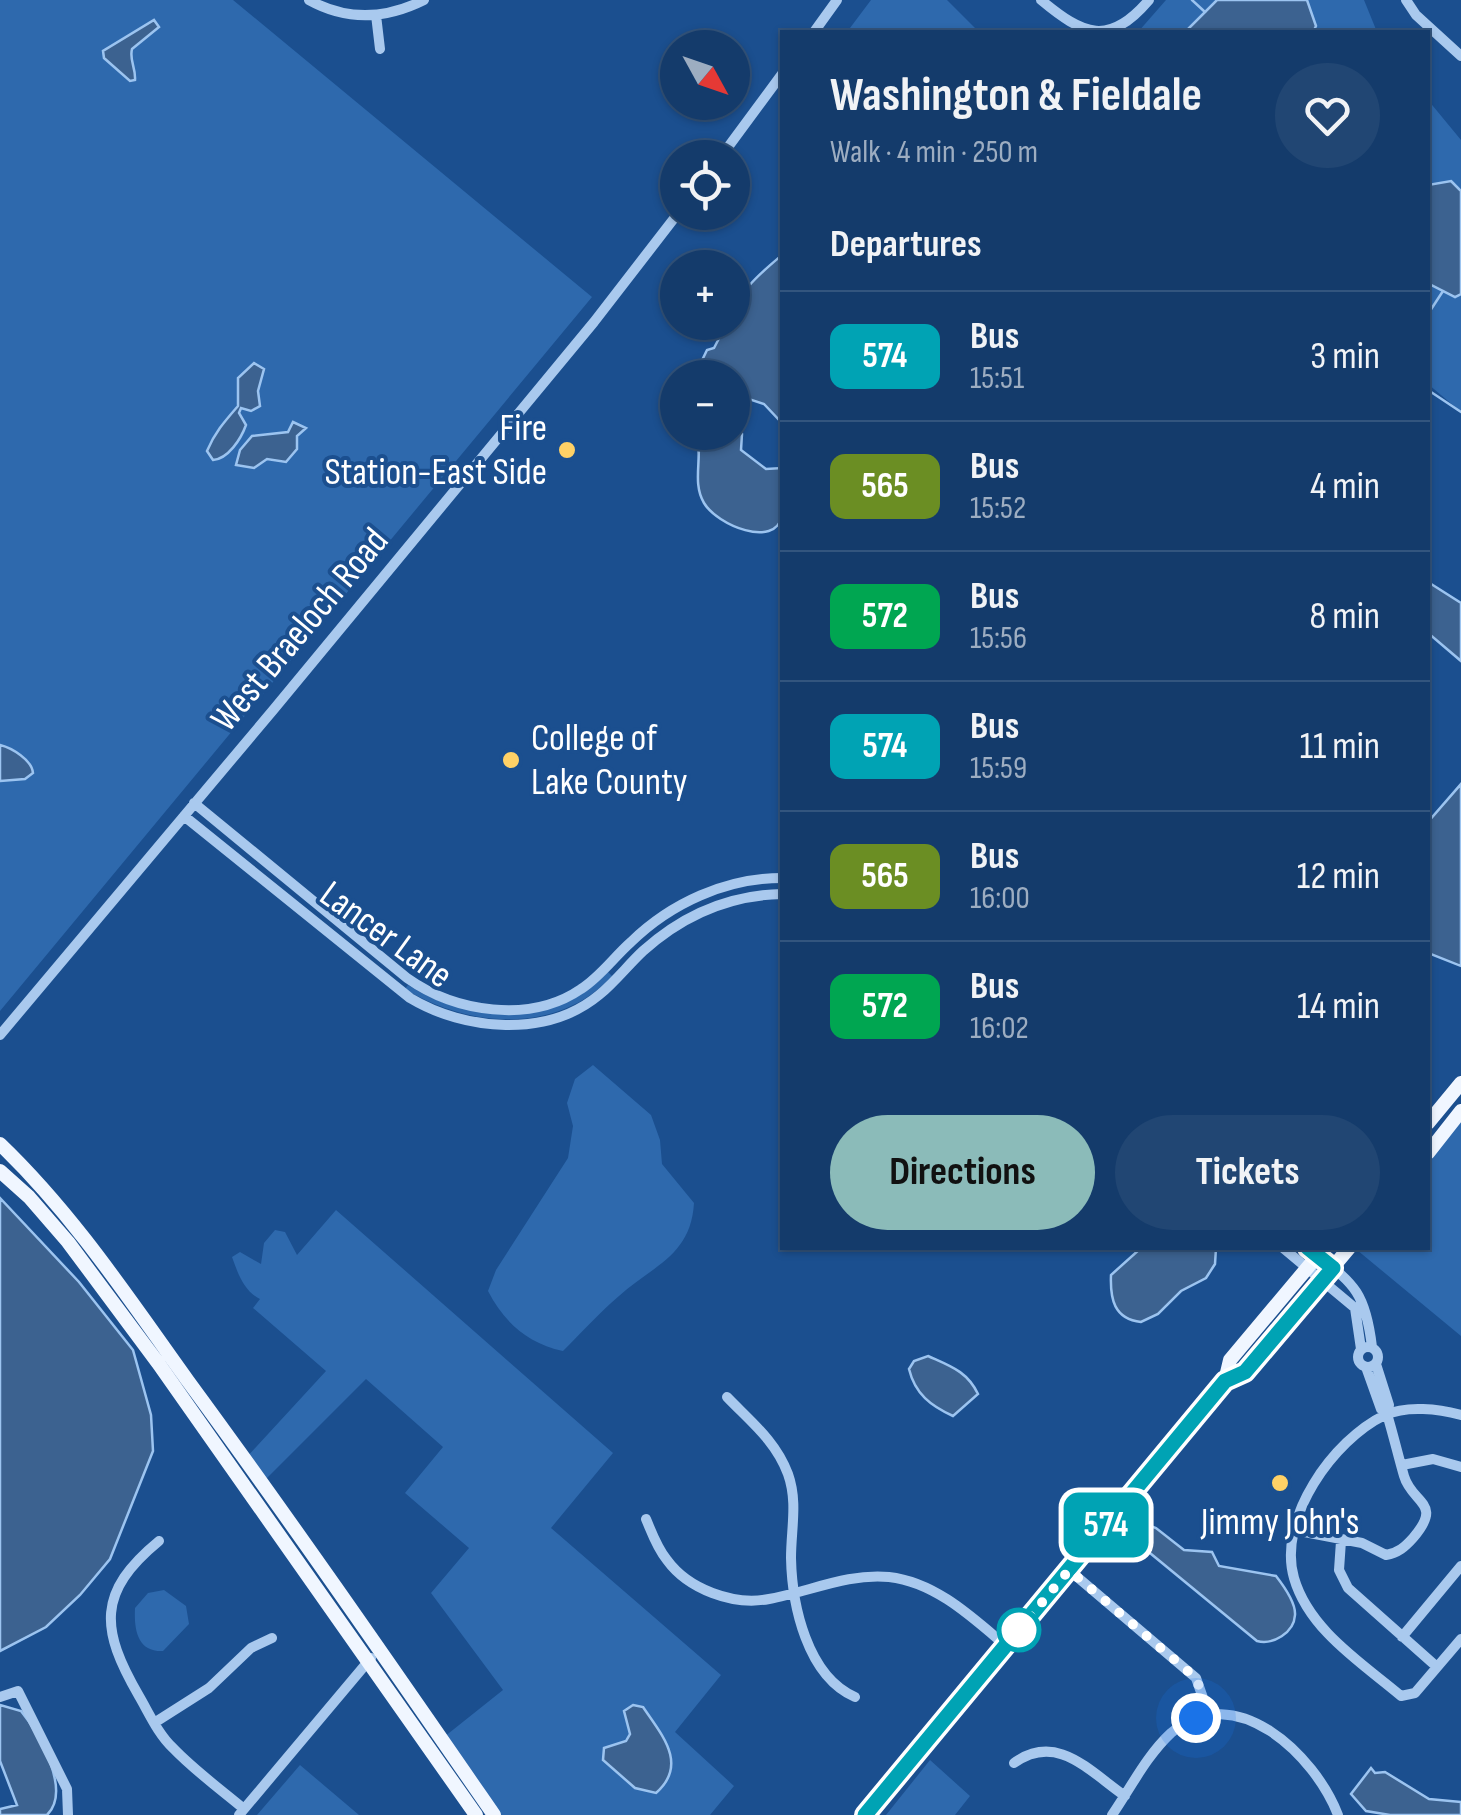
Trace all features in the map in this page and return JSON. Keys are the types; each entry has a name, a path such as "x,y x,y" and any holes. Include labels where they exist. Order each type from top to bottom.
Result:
{"main road":[{"path":"1430,1121 1461,1083"},
{"path":"1430,1150 1461,1112"},
{"path":"0,1144 84,1236 246,1459 494,1815"},
{"path":"0,1171 29,1196 68,1242 158,1363 476,1815"},
{"path":"865,1815 1225,1381 1230,1360 1307,1268 1316,1250"},
{"path":"1225,1381 1245,1372 1347,1250"}],"street":[{"path":"308,0 343,14 376,15 424,0"},
{"path":"816,30 838,0"},
{"path":"1041,0 1071,24 1092,30"},
{"path":"1101,30 1119,27 1148,0"},
{"path":"1406,0 1416,15 1461,56"},
{"path":"376,15 380,49"},
{"path":"733,140 780,77"},
{"name":"West Braeloch Road","path":"0,1035 569,352 665,230"},
{"name":"Lancer Lane","path":"194,804 407,978 444,999 471,1006 521,1008 564,999 590,983 646,928 687,902 736,884 780,878"},
{"name":"Lancer Lane","path":"184,816 410,998 430,1010 480,1024 520,1024 564,1016 598,996 659,938 691,916 728,901 780,894"},
{"path":"1285,1250 1355,1308 1367,1348 1378,1356 1371,1366"},
{"path":"1294,1530 1362,1543 1392,1554 1418,1533 1426,1518 1423,1502 1406,1482 1387,1414 1389,1405 1371,1366 1358,1360 1367,1348 1363,1300 1316,1250"},
{"path":"727,1397 773,1444 789,1476 794,1507 794,1592 804,1630 824,1671 842,1691 856,1696"},
{"path":"1461,1415 1433,1409 1387,1414 1344,1446 1320,1474 1302,1504 1290,1558 1307,1608 1326,1632 1401,1696 1416,1693 1461,1638"},
{"path":"1402,1465 1433,1458 1461,1467"},
{"path":"646,1519 668,1562 705,1590 753,1601 850,1579 893,1578 941,1595 1006,1646"},
{"path":"159,1540 131,1564 111,1607 110,1634 125,1672 170,1746 241,1812 378,1650"},
{"path":"1341,1541 1339,1570 1348,1588 1437,1667"},
{"path":"1402,1636 1461,1566"},
{"path":"1069,1570 1196,1678 1209,1715"},
{"path":"154,1723 209,1688 251,1648 272,1638"},
{"path":"0,1696 18,1691 33,1717 67,1789 68,1815"},
{"path":"1112,1815 1172,1732 1209,1715 1243,1717 1267,1728 1306,1762 1331,1797 1338,1815"},
{"path":"1014,1763 1039,1750 1057,1751 1126,1796"}],"shaded area":[{"path":"0,0 233,0 592,297 0,1011"},
{"path":"871,0 947,0 977,30 848,30"},
{"path":"1166,0 1364,0 1376,30 1140,30"},
{"path":"1217,0 1307,0 1316,26 1314,30 1187,30"},
{"path":"154,20 159,27 132,49 135,80 130,81 104,58 103,51"},
{"path":"1430,102 1461,140 1461,412 1430,386"},
{"path":"1451,181 1461,191 1461,294 1455,297 1430,287 1430,185"},
{"path":"780,257 780,421 764,404 750,399 750,360 702,360 718,340 750,340 750,286"},
{"path":"254,363 264,369 258,391 260,406 251,411 241,408 239,413 246,425 241,436 229,452 213,460 207,451 238,406 238,378"},
{"path":"293,422 306,428 297,436 297,449 286,462 267,459 254,468 236,465 240,450 252,436 288,432"},
{"path":"741,450 766,469 780,468 777,526 769,531 745,530 711,511 700,495 699,451"},
{"path":"1430,583 1461,603 1461,661 1430,635"},
{"path":"0,745 21,755 33,773 25,779 0,781"},
{"path":"1461,784 1461,966 1430,954 1430,820"},
{"path":"608,972 612,976 590,995 566,1008 512,1019 457,1012 405,989 408,985 458,1007 511,1013 563,1002"},
{"path":"593,1065 651,1115 660,1140 662,1164 694,1203 686,1236 678,1248 612,1303 563,1351 538,1343 518,1330 488,1291 496,1270 568,1158 573,1126 567,1103 575,1079"},
{"path":"1461,1117 1461,1336 1357,1250 1430,1250 1430,1158"},
{"path":"0,1198 79,1282 133,1350 151,1415 153,1451 110,1559 46,1627 0,1651"},
{"path":"336,1210 613,1453 551,1528 721,1675 675,1732 734,1786 710,1815 499,1815 444,1737 503,1690 431,1593 469,1548 405,1493 443,1447 366,1379 262,1483 245,1459 326,1371 253,1308 260,1299 246,1287 232,1257 240,1252 261,1264 264,1243 275,1230 285,1232 297,1255"},
{"path":"1139,1250 1216,1250 1215,1264 1206,1278 1181,1291 1158,1314 1141,1322 1119,1312 1111,1292 1111,1275"},
{"path":"928,1356 963,1375 978,1394 953,1416 925,1398 912,1378 909,1369 914,1361"},
{"path":"1148,1525 1184,1550 1212,1552 1219,1566 1276,1576 1293,1605 1291,1627 1276,1639 1257,1641 1139,1544 1137,1534"},
{"path":"164,1590 186,1606 189,1624 163,1651 142,1643 135,1624 135,1608 148,1593"},
{"path":"0,1705 21,1711 44,1747 56,1792 47,1815 0,1815 0,1809 17,1805 0,1761"},
{"path":"633,1705 643,1707 669,1749 670,1771 656,1793 635,1788 603,1760 604,1748 626,1741 630,1734 624,1711"},
{"path":"930,1760 970,1796 955,1815 886,1815"},
{"path":"300,1765 359,1815 257,1815"},
{"path":"1371,1768 1375,1773 1385,1772 1429,1799 1461,1802 1461,1815 1366,1811 1351,1794"}],"waterway":[{"path":"1192,0 1205,12"},
{"path":"1430,311 1443,291"},
{"path":"1430,391 1461,412"}],"bus line":[{"name":"574","path":"865,1815 1225,1381 1245,1372 1333,1268 1310,1250"}],"place":[{"name":"Fire Station-East Side","path":"567,450"},
{"name":"College of Lake County","path":"511,760"},
{"name":"Jimmy John's","path":"1280,1483"}],"route":[{"path":"1019,1630 1069,1570 1196,1678 1209,1715 1196,1718"}]}
